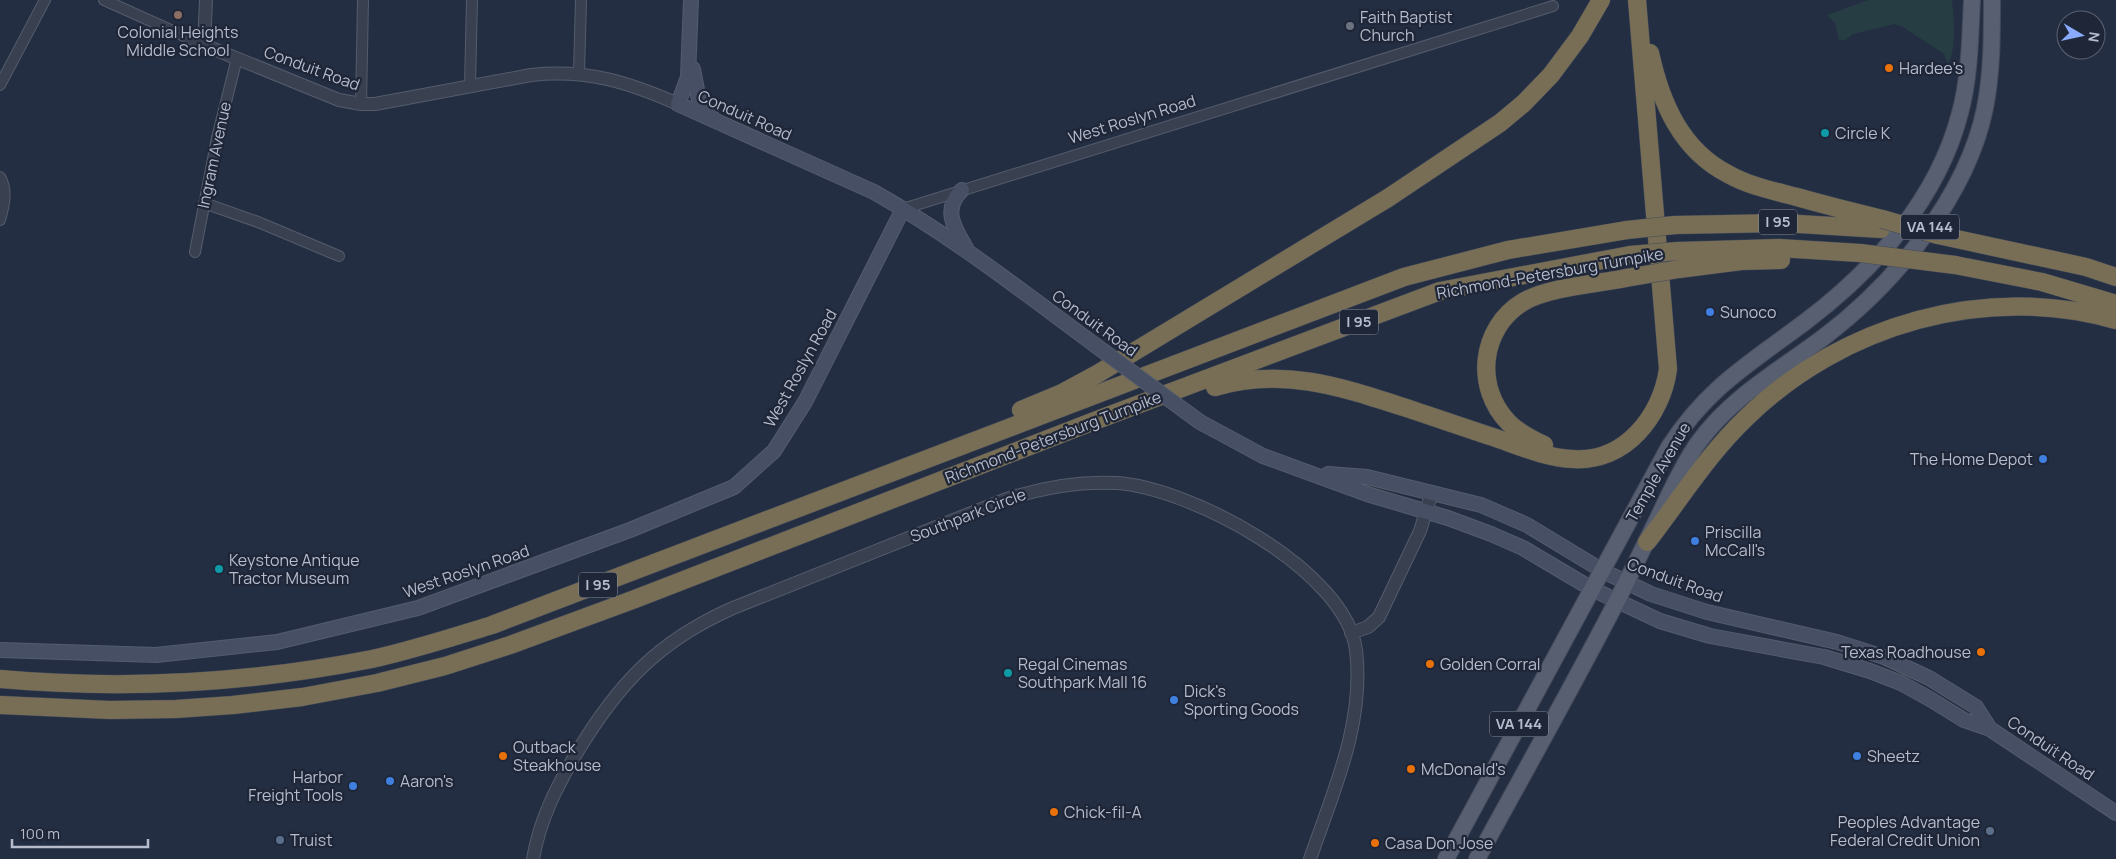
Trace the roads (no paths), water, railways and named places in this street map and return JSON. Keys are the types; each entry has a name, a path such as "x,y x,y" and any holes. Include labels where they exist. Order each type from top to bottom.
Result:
{"highway":[{"path":"897,470 1017,412 1062,393 1099,373 1388,198 1478,139 1524,103 1549,78 1571,49 1601,0"},
{"path":"1628,0 1660,366 1657,388 1648,407 1634,425 1618,438 1595,448 1572,450 1546,445 1524,435 1508,422 1499,410 1487,383 1486,356 1495,330 1513,309 1532,297 1553,291 1626,278 1679,269 1749,261 1858,256"},
{"path":"1097,420 1140,414 1213,387 1238,380 1274,378 1312,381 1357,392 1525,448 1564,458 1582,459 1601,456 1635,436 1656,409 1664,391 1668,369 1637,0"},
{"path":"1643,0 1649,46 1660,93 1678,128 1697,152 1718,168 1746,182 1882,224"},
{"name":"Richmond-Petersburg Turnpike","path":"0,679 44,683 116,685 187,683 268,676 374,658 432,644 492,625 1404,277 1508,250 1627,230 1675,225 1783,222 1882,224 1976,242 2086,267 2116,277"},
{"name":"Richmond-Petersburg Turnpike","path":"0,705 110,710 176,709 233,705 302,697 377,683 445,666 510,645 635,599 1097,420 1440,291 1630,255 1678,251 1779,248 1858,256 1911,258 1955,265 2042,282 2116,304"},
{"path":"1647,542 1724,441 1750,414 1782,385 1807,368 1858,341 1906,322 1961,311 2009,306 2056,308 2116,320"}],"main road":[{"path":"678,104 688,77 691,0"},
{"name":"Temple Avenue","path":"1446,859 1669,447 1696,410 1740,369 1804,323 1840,293 1884,250 1921,200 1947,152 1960,112 1966,79 1972,0"},
{"name":"Temple Avenue","path":"1477,859 1626,583 1682,468 1700,440 1716,420 1753,387 1829,333 1864,303 1928,230 1946,203 1966,165 1985,110 1991,63 1992,0"},
{"path":"690,44 697,96 716,121"},
{"name":"Conduit Road","path":"678,104 874,192 903,209 970,255 1200,422 1263,456 1367,494 1476,528 1523,548 1592,589 1660,620 1693,631 1824,657 1870,671 1915,690 1964,720 1990,729 2116,813"},
{"path":"962,190 953,201 951,217 954,228 970,255"},
{"name":"West Roslyn Road","path":"0,650 156,655 277,642 418,608 630,530 734,487 774,451 805,402 903,209"},
{"name":"Conduit Road","path":"1310,472 1367,478 1465,500 1500,512 1533,528 1603,571 1651,594 1707,612 1829,639 1884,657 1929,678 1976,706 1990,729"}],"street":[{"path":"0,85 44,0"},
{"name":"Conduit Road","path":"104,0 204,45 339,100 361,104 375,104 556,72 579,73 626,83 678,104"},
{"path":"204,45 206,0"},
{"path":"361,104 363,0"},
{"path":"470,86 472,0"},
{"path":"579,73 581,0"},
{"name":"West Roslyn Road","path":"903,209 1553,6"},
{"name":"Ingram Avenue","path":"195,252 226,95 237,58"},
{"path":"0,177 5,188 5,198 0,220"},
{"path":"204,203 258,222 339,256"},
{"name":"Southpark Circle","path":"533,859 538,832 556,788 607,705 634,674 654,655 691,630 727,611 1022,494 1064,486 1116,483 1141,487 1210,510 1266,543 1312,578 1333,601 1351,633 1356,649 1358,679 1352,730 1310,859"},
{"path":"1351,633 1368,627 1379,618 1408,561 1427,512 1432,492"}],"place":[{"name":"Colonial Heights Middle School","path":"178,15"},
{"name":"Faith Baptist Church","path":"1350,26"},
{"name":"Hardee's","path":"1889,68"},
{"name":"Circle K","path":"1825,133"},
{"name":"Sunoco","path":"1710,312"},
{"name":"The Home Depot","path":"2043,459"},
{"name":"Priscilla McCall's","path":"1695,541"},
{"name":"Keystone Antique Tractor Museum","path":"219,569"},
{"name":"Texas Roadhouse","path":"1981,652"},
{"name":"Golden Corral","path":"1430,664"},
{"name":"Regal Cinemas Southpark Mall 16","path":"1008,673"},
{"name":"Dick's Sporting Goods","path":"1174,700"},
{"name":"Outback Steakhouse","path":"503,756"},
{"name":"Sheetz","path":"1857,756"},
{"name":"McDonald's","path":"1411,769"},
{"name":"Aaron's","path":"390,781"},
{"name":"Harbor Freight Tools","path":"353,786"},
{"name":"Chick-fil-A","path":"1054,812"},
{"name":"Peoples Advantage Federal Credit Union","path":"1990,831"},
{"name":"Truist","path":"280,840"},
{"name":"Casa Don Jose","path":"1375,843"}]}
